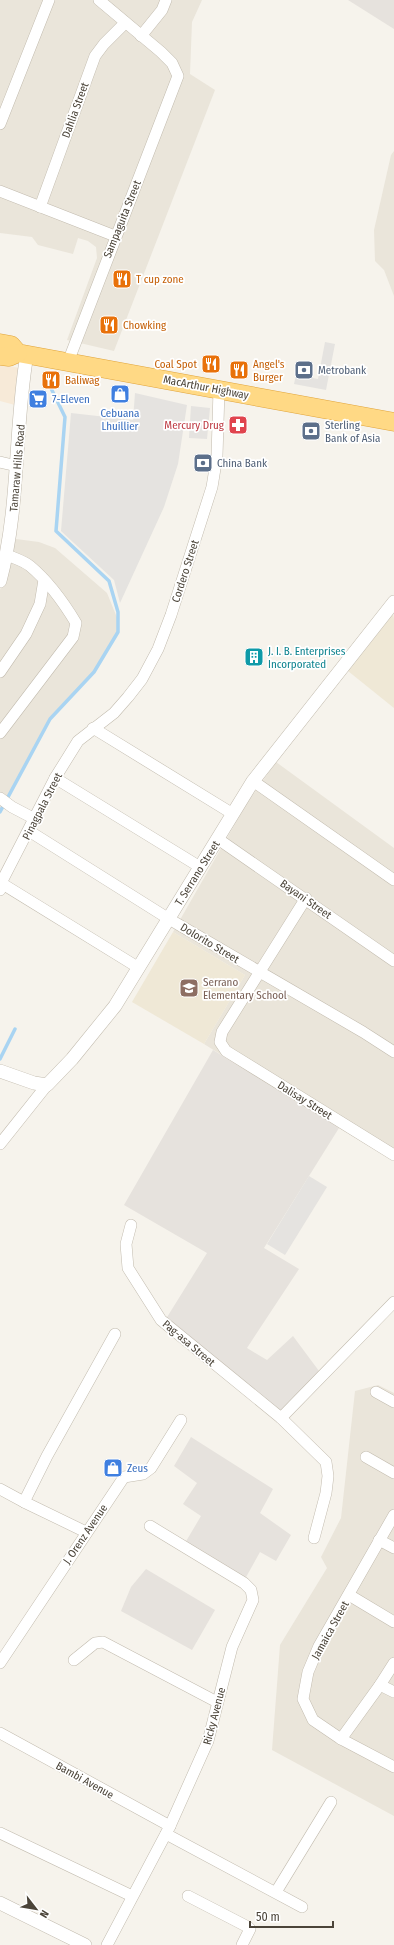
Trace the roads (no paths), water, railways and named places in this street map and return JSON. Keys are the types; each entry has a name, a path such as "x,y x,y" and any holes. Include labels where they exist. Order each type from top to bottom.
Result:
{"highway":[{"name":"MacArthur Highway","path":"0,343 11,345 23,354"},
{"name":"MacArthur Highway","path":"0,356 9,357 23,354 394,422"}],"street":[{"path":"0,124 49,0"},
{"path":"99,0 141,36 162,10 166,0"},
{"name":"Dahlia Street","path":"40,207 95,56 104,44 125,23"},
{"name":"Sampaguita Street","path":"68,362 114,236 157,134 178,76 172,63 141,36"},
{"path":"0,191 114,236"},
{"name":"Tamaraw Hills Road","path":"1,576 7,555 17,466 23,354"},
{"name":"Cordero Street","path":"93,728 114,713 142,679 151,664 167,627 212,487 217,456 219,390"},
{"path":"0,462 17,466"},
{"path":"0,733 73,637 76,623 67,608 44,580 29,566 7,555"},
{"path":"0,672 26,634 40,604 44,580"},
{"name":"T. Serrano Street","path":"0,1144 47,1085 72,1059 115,1006 253,781 394,602"},
{"path":"93,728 233,814"},
{"name":"Pinagpala Street","path":"1,886 55,778 78,741 93,728"},
{"path":"55,778 200,867"},
{"path":"253,781 394,880"},
{"path":"1,799 12,807 35,818"},
{"name":"Dolorito Street","path":"29,831 169,919 394,1052"},
{"name":"Bayani Street","path":"218,839 306,898 394,961"},
{"path":"1,886 139,968"},
{"path":"258,972 306,898"},
{"name":"Dalisay Street","path":"258,972 222,1032 220,1042 226,1051 394,1155"},
{"path":"0,1071 34,1083 47,1085"},
{"name":"Pag-asa Street","path":"131,1225 126,1244 128,1268 161,1320 281,1418 326,1462 328,1476 326,1493 314,1538"},
{"path":"281,1418 394,1302"},
{"path":"24,1502 47,1456 115,1334"},
{"path":"376,1392 394,1402"},
{"name":"J. Orenz Avenue","path":"0,1663 124,1477 144,1474 151,1468 181,1420"},
{"path":"366,1457 394,1473"},
{"path":"0,1489 86,1532"},
{"name":"Jamaica Street","path":"394,1515 319,1646 308,1672 304,1699 313,1720 342,1739 394,1767"},
{"name":"Ricky Avenue","path":"107,1945 168,1830 208,1741 232,1647 253,1600 251,1590 244,1583 150,1526"},
{"path":"379,1540 394,1548"},
{"path":"349,1595 394,1622"},
{"path":"74,1660 95,1643 103,1642 217,1702"},
{"path":"342,1739 380,1686 394,1663"},
{"path":"380,1686 394,1692"},
{"name":"Bambi Avenue","path":"0,1733 302,1907"},
{"path":"276,1892 331,1802"},
{"path":"0,1833 132,1896"},
{"path":"188,1896 248,1927 250,1929 249,1933 242,1945"},
{"path":"0,1903 85,1945"}],"waterway":[{"path":"0,812 50,719 94,672 118,632 118,612 109,581 56,531 65,417 47,380"},
{"path":"0,1059 15,1029"}],"place":[{"name":"T cup zone","path":"122,279"},
{"name":"Chowking","path":"109,325"},
{"name":"Coal Spot","path":"211,364"},
{"name":"Angel's Burger","path":"239,370"},
{"name":"Metrobank","path":"304,370"},
{"name":"Baliwag","path":"51,380"},
{"name":"Cebuana Lhuillier","path":"120,394"},
{"name":"7-Eleven","path":"38,399"},
{"name":"Mercury Drug","path":"238,425"},
{"name":"Sterling Bank of Asia","path":"311,431"},
{"name":"China Bank","path":"203,463"},
{"name":"J. I. B. Enterprises Incorporated","path":"254,657"},
{"name":"Serrano Elementary School","path":"189,988"},
{"name":"Zeus","path":"113,1468"}]}
